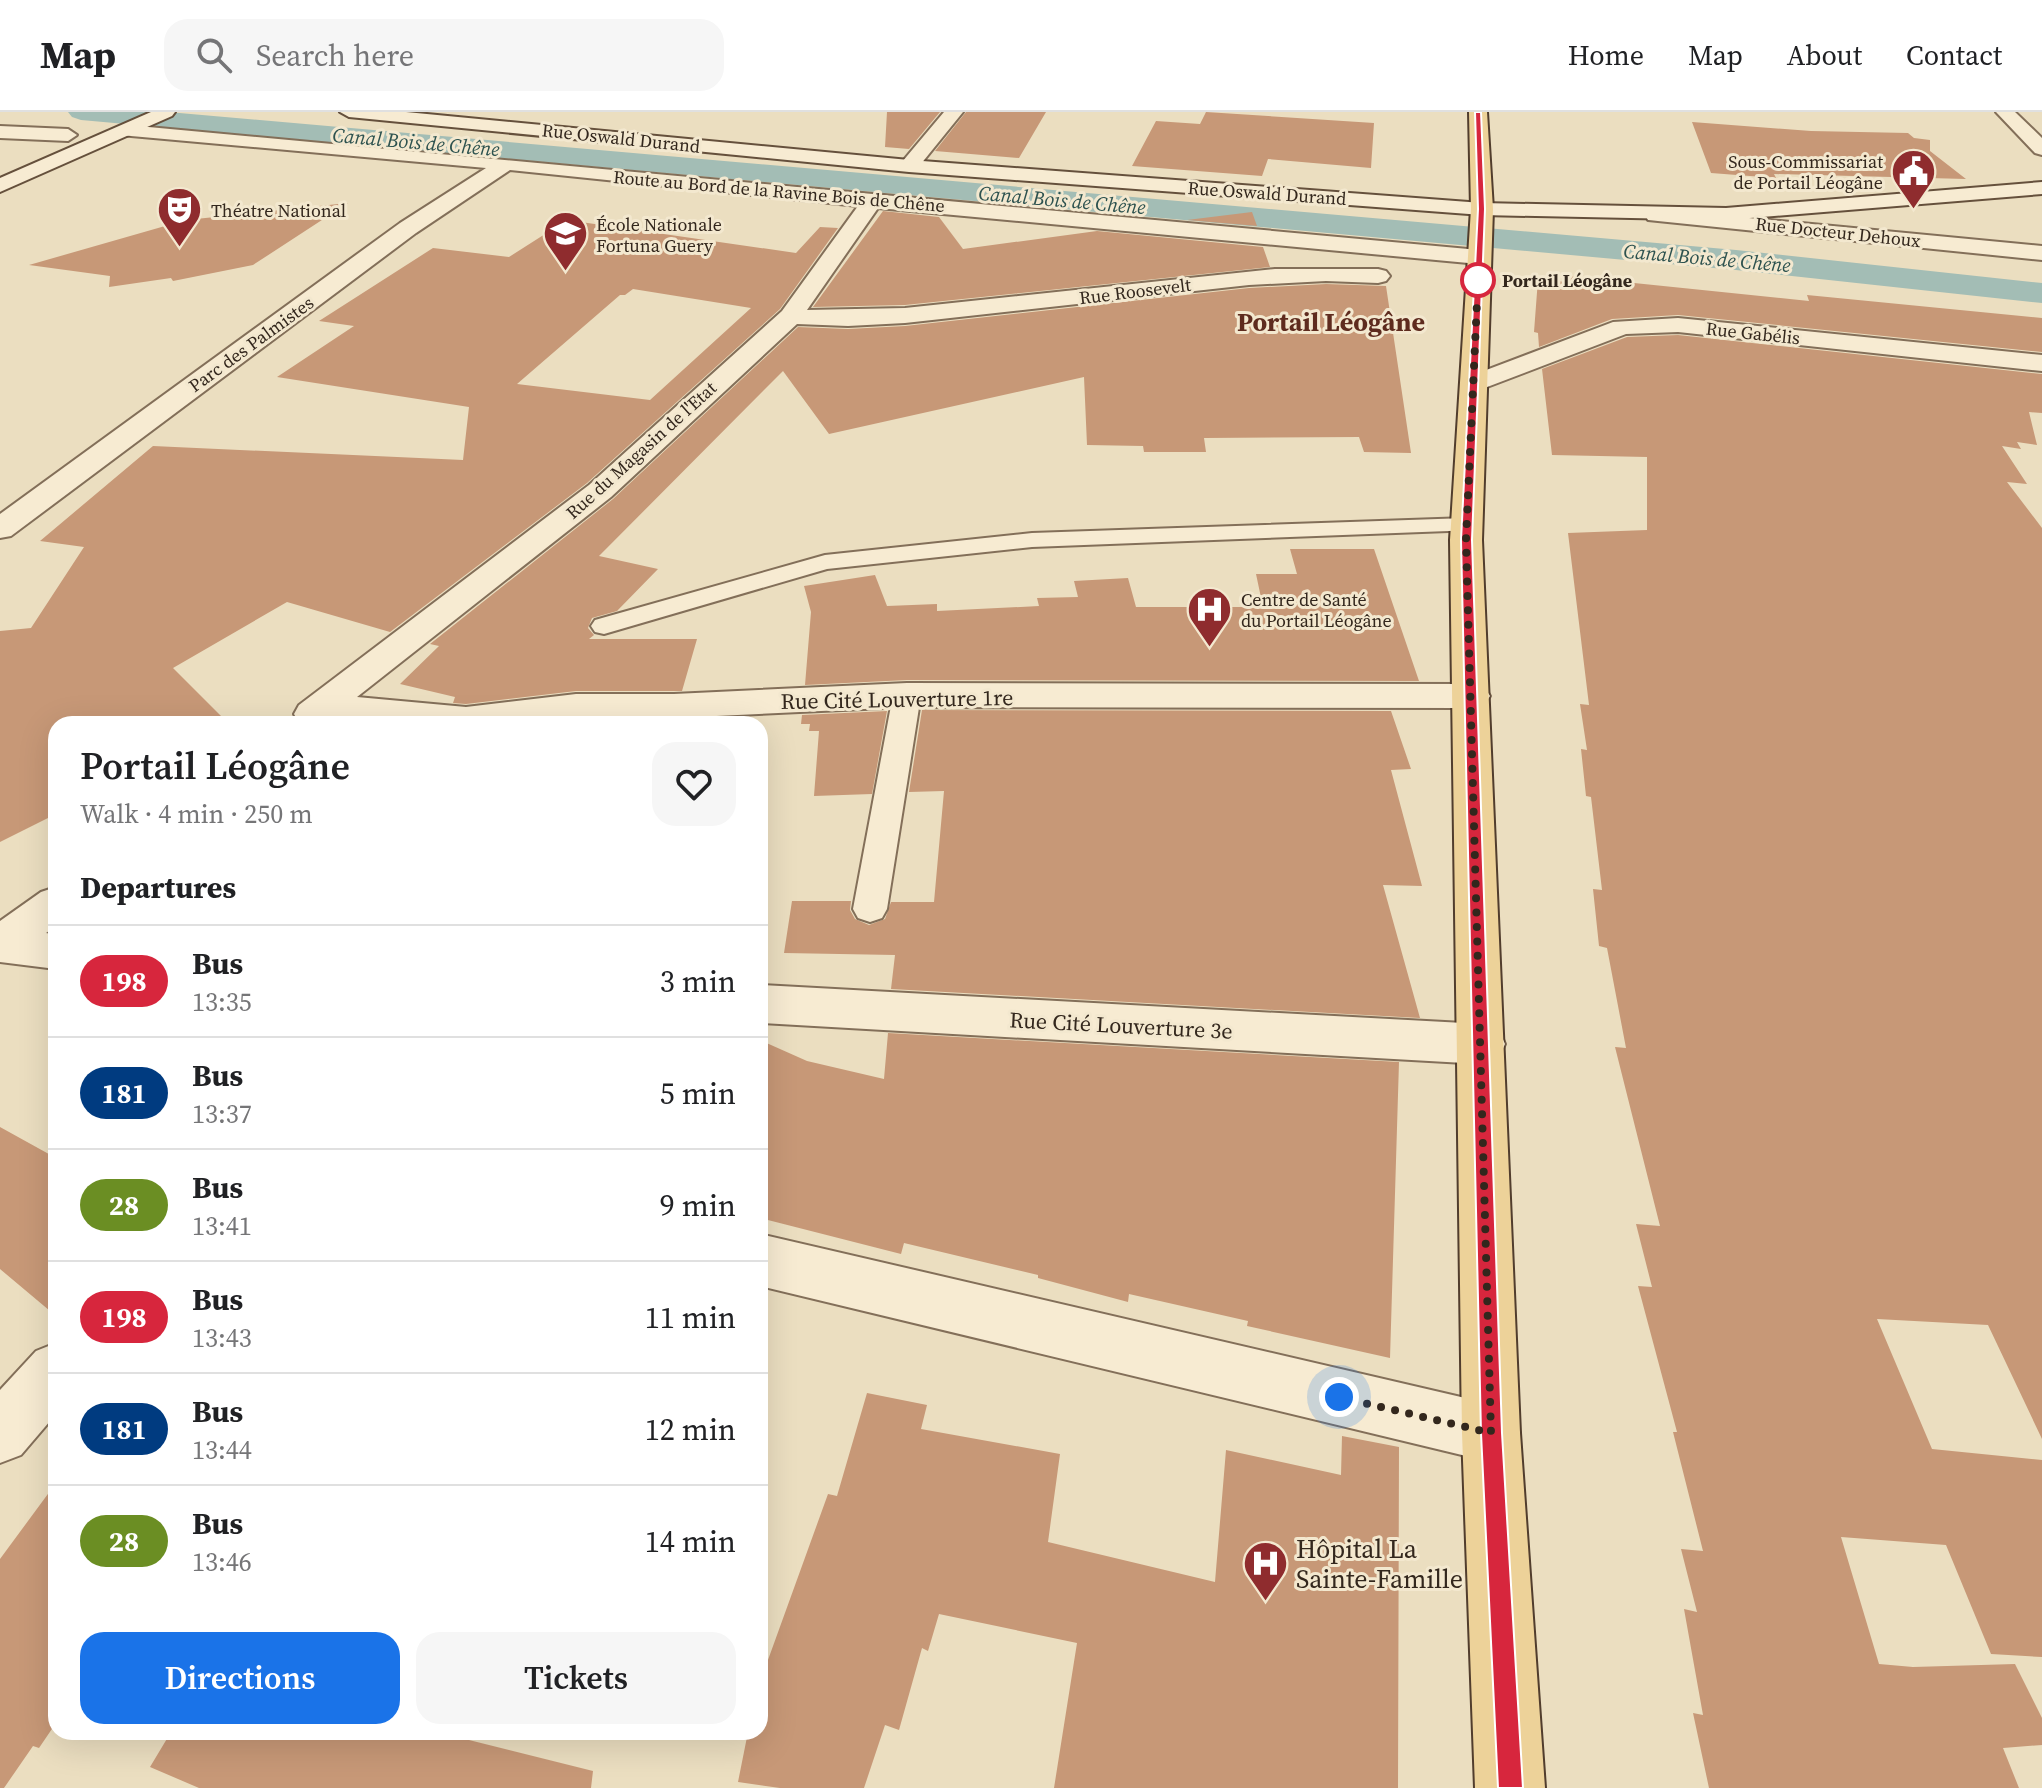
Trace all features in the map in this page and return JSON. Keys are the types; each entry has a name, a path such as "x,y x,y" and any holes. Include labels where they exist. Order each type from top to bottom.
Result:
{"main road":[{"path":"1478,112 1481,214 1474,271 1474,384 1467,525 1491,1433 1510,1788"}],"street":[{"path":"0,186 166,112"},
{"name":"Rue Oswald Durand","path":"349,112 909,166 1481,214 1726,214 2042,188"},
{"path":"909,166 954,112"},
{"path":"2005,112 2042,149"},
{"path":"0,165 97,122"},
{"name":"Route au Bord de la Ravine Bois de Chêne","path":"135,128 873,200 1474,271"},
{"path":"0,132 68,135"},
{"name":"Parc des Palmistes","path":"0,529 408,228 506,164"},
{"name":"Rue du Magasin de l'Etat","path":"311,715 600,491 791,316 873,200"},
{"name":"Rue Docteur Dehoux","path":"1633,213 2042,253"},
{"name":"Rue Roosevelt","path":"791,316 827,320 884,317 1273,275 1335,272 1399,278"},
{"name":"Rue Gabélis","path":"1474,384 1622,327 1678,325 2042,363"},
{"name":"Rue Cité Louverture 1re","path":"491,716 576,706 668,715 907,695 1472,696"},
{"name":"Rue Cité Louverture 1re","path":"311,715 350,716"},
{"path":"0,944 48,909"},
{"path":"0,944 48,951"},
{"name":"Rue Cité Louverture 3e","path":"768,1004 1482,1044"},
{"path":"768,1262 1491,1433"},
{"path":"0,1434 48,1380"}],"lane":[{"path":"604,626 825,562 1032,540 1467,525"},
{"path":"870,909 907,695"}],"building":[{"path":"887,112 940,112 909,149 885,147"},
{"path":"966,112 1046,112 1019,158 935,151"},
{"path":"1206,112 1374,123 1371,168 1268,159 1262,176 1132,166 1156,121 1200,124"},
{"path":"1692,122 1811,131 1908,133 1914,138 1930,140 1930,151 1966,179 1774,174 1776,178 1711,173"},
{"name":"Théatre National","path":"348,203 253,265 173,281 171,278 109,287 110,276 29,265 186,220"},
{"path":"883,211 939,217 963,249 1097,231 1263,247 1270,267 905,305 813,307"},
{"path":"1252,212 1257,226 1187,220"},
{"path":"567,220 796,253 820,227 838,228 780,309 587,483 390,632 287,602 173,668 221,716 48,716 48,818 0,842 0,631 31,628 84,547 40,541 153,446 463,460 469,407 277,377 354,326 319,321 433,248 509,257","holes":["633,289 751,308 650,400 517,384 620,295"]},
{"path":"1566,276 1809,301 1807,295 2042,318 2042,352 1678,315 1612,319 1539,347 1538,333 1534,332 1538,279 1566,282"},
{"path":"1326,284 1386,286 1411,453 1364,452 1359,437 1204,438 1206,452 1144,452 1143,446 1087,445 1084,377 829,434 783,371 599,556 658,569 617,611 592,618 588,628 594,635 589,639 697,639 682,691 576,691 466,704 453,703 455,697 400,684 439,646 430,644 613,499 798,327 848,329 905,326 1249,288"},
{"path":"1678,335 2042,374 2042,413 2029,412 2037,445 2017,442 2021,449 2002,446 2027,484 2007,482 2042,528 2042,1439 1988,1325 1877,1319 1932,1449 2042,1460 2042,1657 1991,1654 1946,1545 1841,1537 1879,1664 1913,1667 2015,1664 2042,1718 2042,1745 2003,1748 2019,1788 1709,1788 1693,1713 1703,1715 1684,1609 1697,1612 1681,1549 1703,1551 1673,1432 1677,1432 1638,1286 1652,1287 1636,1224 1660,1226 1615,1047 1626,1048 1607,948 1599,946 1593,889 1602,890 1591,797 1586,796 1581,749 1587,750 1580,704 1589,705 1568,533 1647,530 1647,457 1552,455 1542,369 1627,337"},
{"path":"1290,549 1374,549 1419,681 907,680 805,685 811,612 804,586 875,575 887,606 937,604 937,611 1039,606 1037,598 1078,597 1074,581 1128,578 1136,607 1263,607 1256,574 1297,574"},
{"path":"922,710 1391,711 1411,769 1391,770 1422,886 1383,885 1420,1018 891,989 895,955 784,953 792,901 851,901 850,910 855,919 869,925 885,919 891,902 934,902 944,791 909,792"},
{"path":"887,711 872,794 814,796 819,731 809,731 810,724 801,724 802,715"},
{"path":"888,1033 1399,1062 1390,1358 1247,1326 1248,1321 1129,1294 1128,1302 1038,1278 1038,1275 904,1243 901,1254 768,1220 768,1044 807,1061 884,1079"},
{"path":"0,1127 48,1154 48,1309 0,1269"},
{"path":"867,1393 927,1405 921,1429 1060,1454 1048,1542 1215,1582 1226,1450 1341,1475 1342,1436 1399,1447 1398,1788 1054,1788 1077,1643 939,1614 928,1651 922,1648 899,1730 885,1725 864,1788 780,1788 738,1782 746,1740 768,1740 768,1660 828,1494 837,1496"},
{"path":"48,1494 48,1735 39,1748 33,1746 4,1788 0,1788 0,1559"},
{"path":"166,1740 469,1740 593,1771 591,1788 199,1788 150,1767"}],"waterway":[{"name":"Canal Bois de Chêne","path":"81,112 1736,260 2042,293"}],"bus line":[{"name":"198","path":"1478,112 1482,209 1466,540 1491,1433 1510,1788"}],"place":[{"name":"Sous-Commissariat de Portail Léogâne","path":"1914,210"},
{"name":"Théatre National","path":"180,249"},
{"name":"École Nationale Fortuna Guery","path":"565,273"},
{"name":"Portail Léogâne","path":"1478,280"},
{"name":"Centre de Santé du Portail Léogâne","path":"1210,648"},
{"name":"Hôpital La Sainte-Famille","path":"1265,1603"}],"district":[{"name":"Portail Léogâne","path":"1331,322"}],"route":[{"path":"1339,1397 1491,1433 1466,540 1478,280"}]}
